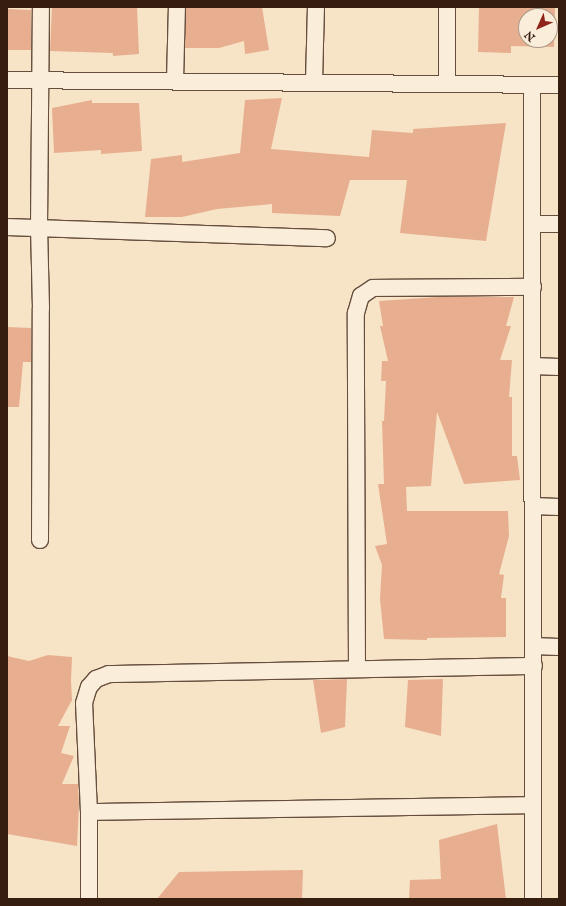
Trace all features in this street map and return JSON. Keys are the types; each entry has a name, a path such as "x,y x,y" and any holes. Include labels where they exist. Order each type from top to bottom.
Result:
{"street":[{"path":"40,540 41,308 38,228 41,7"},
{"path":"175,81 177,7"},
{"path":"314,82 316,7"},
{"path":"447,7 447,84"},
{"path":"7,80 40,79 532,86 559,85"},
{"path":"532,86 534,666 533,899"},
{"path":"532,224 559,224"},
{"path":"7,227 327,238"},
{"path":"357,669 356,313 361,296 373,288 532,287"},
{"path":"533,366 559,367"},
{"path":"533,506 559,507"},
{"path":"533,646 559,647"},
{"path":"89,899 89,812 84,703 89,687 96,679 108,674 534,666"},
{"path":"89,812 533,804"}],"building":[{"path":"52,7 137,7 139,54 113,56 113,53 50,51"},
{"path":"186,7 262,7 269,50 245,54 244,41 219,48 185,48"},
{"path":"479,7 555,7 518,8 518,46 511,46 511,53 478,52"},
{"path":"7,9 31,10 31,50 7,50"},
{"path":"282,98 271,149 369,157 372,130 413,133 413,129 506,123 486,241 400,233 407,180 350,180 340,216 272,213 272,204 217,209 182,217 145,217 151,159 182,155 182,162 240,153 245,100"},
{"path":"92,100 92,103 139,103 142,151 101,154 101,150 54,153 52,108"},
{"path":"438,297 514,297 506,326 511,326 500,360 512,360 509,397 512,397 512,456 517,456 520,480 464,484 437,412 431,486 406,487 407,511 508,511 509,536 499,574 504,575 501,598 506,598 506,637 427,638 427,640 384,639 380,599 382,565 375,546 387,544 378,484 384,484 382,421 384,421 386,381 381,381 382,361 388,361 380,326 383,326 379,301"},
{"path":"7,327 31,328 31,362 23,362 19,407 7,407"},
{"path":"48,655 72,657 72,700 58,726 70,726 61,753 74,756 62,784 78,784 79,805 77,846 7,834 7,656 29,661"},
{"path":"347,679 345,727 321,733 313,680"},
{"path":"443,679 441,736 405,727 408,680"},
{"path":"497,824 506,899 409,899 410,880 441,879 439,840"},
{"path":"303,870 302,899 157,899 179,872"}]}
